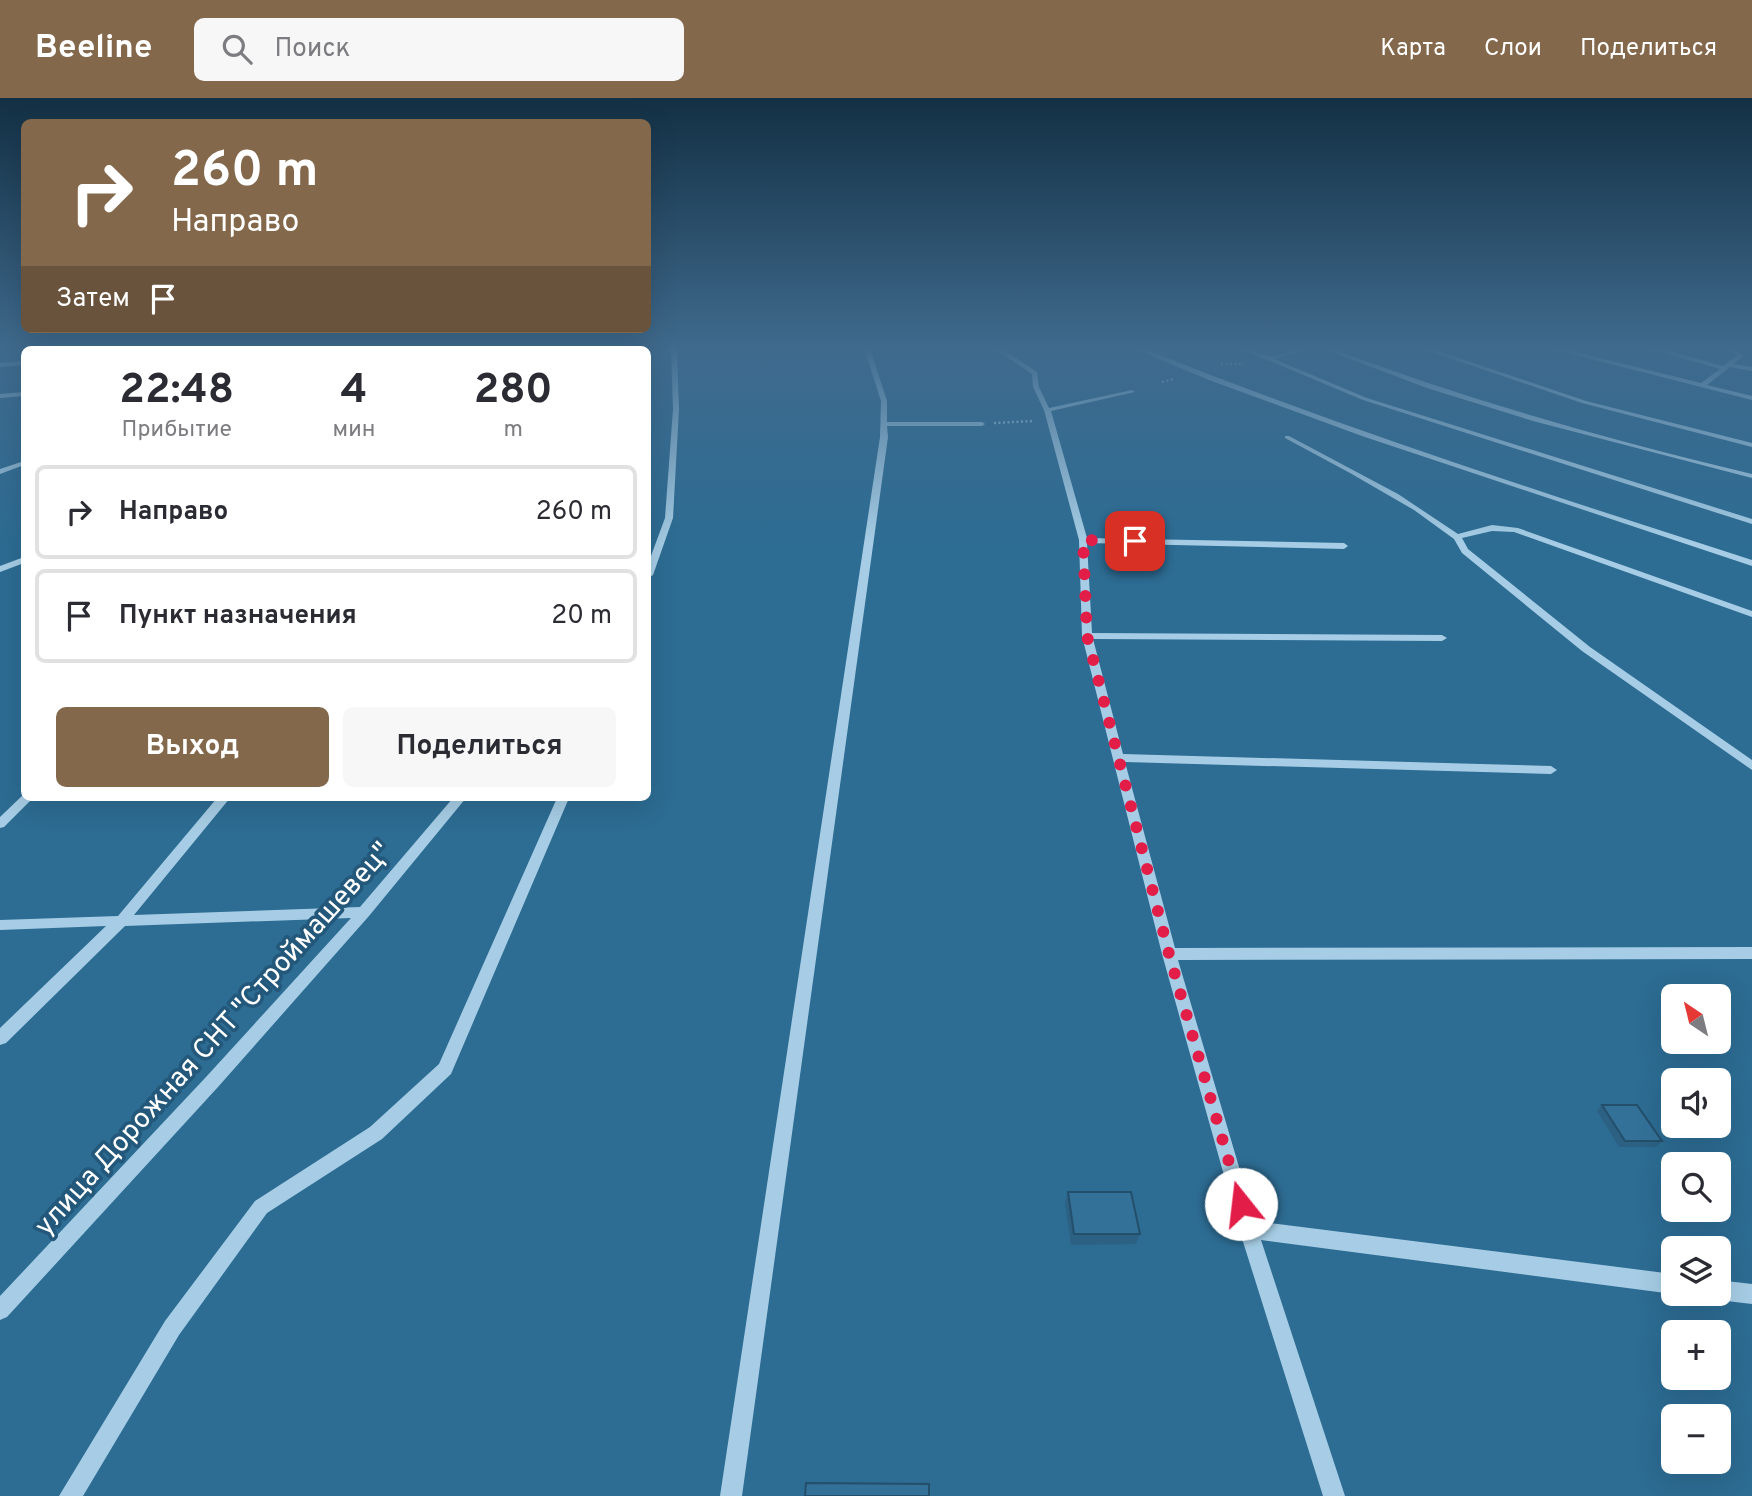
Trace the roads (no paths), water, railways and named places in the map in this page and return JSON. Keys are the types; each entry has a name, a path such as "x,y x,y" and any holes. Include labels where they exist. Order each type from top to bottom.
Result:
{"street":[{"path":"651,567 669,518 676,413"},
{"path":"731,1496 884,413"},
{"path":"1055,413 1049,415 1083,540 1087,636 1169,954 1248,1229 1334,1496"},
{"path":"1310,413 1500,481 1752,563"},
{"path":"1410,413 1752,522"},
{"path":"1513,413 1752,475"},
{"path":"1629,413 1752,444"},
{"path":"884,424 982,424"},
{"path":"1287,437 1354,471 1427,514 1457,537 1465,551 1586,649 1752,766"},
{"path":"0,472 21,464"},
{"path":"1457,537 1492,528 1515,530 1752,614"},
{"path":"1083,540 1345,546"},
{"path":"0,569 21,561"},
{"path":"1087,636 1442,638"},
{"path":"1119,758 1551,770"},
{"path":"0,824 24,801"},
{"path":"0,1038 121,921 221,801"},
{"name":"улица Дорожная СНТ \"Строймашевец\"","path":"0,1310 364,912 457,801"},
{"path":"70,1496 172,1328 261,1207 376,1133 445,1069 562,801"},
{"path":"0,925 364,912"},
{"path":"1169,954 1752,953"},
{"path":"1248,1229 1661,1282"},
{"path":"1731,1292 1752,1294"}]}
